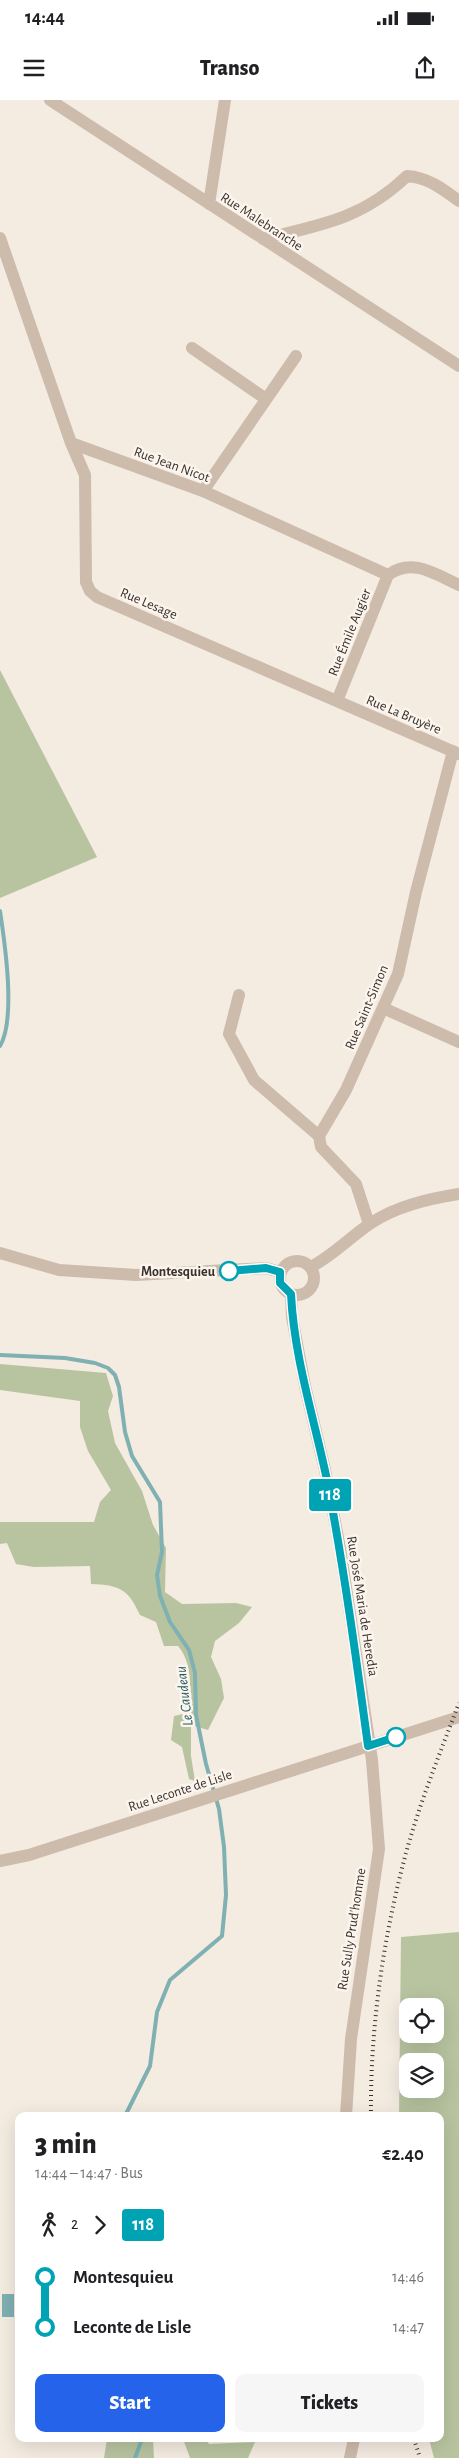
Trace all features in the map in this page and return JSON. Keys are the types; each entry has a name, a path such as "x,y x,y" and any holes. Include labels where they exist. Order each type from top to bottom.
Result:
{"street":[{"name":"Rue Malebranche","path":"50,100 459,366"},
{"path":"209,204 225,100"},
{"path":"263,239 343,218 375,203 406,176 418,177 431,182 459,201"},
{"path":"0,238 71,444"},
{"path":"192,348 266,399"},
{"path":"203,491 296,356"},
{"name":"Rue Jean Nicot","path":"71,444 203,491 388,575"},
{"name":"Rue Lesage","path":"71,444 85,475 86,582 90,591 97,597 337,701"},
{"path":"388,575 398,568 415,566 459,585"},
{"name":"Rue Émile Augier","path":"337,701 388,575"},
{"name":"Rue La Bruyère","path":"337,701 456,752"},
{"name":"Rue Saint-Simon","path":"319,1136 346,1090 398,974 416,892 456,752"},
{"path":"239,995 230,1034 254,1080 319,1136 321,1147 356,1184 369,1224"},
{"path":"383,1008 459,1042"},
{"path":"311,1267 327,1259 369,1224 386,1214 405,1206 459,1194"},
{"path":"0,1253 59,1270 136,1275 266,1268 280,1272"},
{"path":"291,1261 302,1261 311,1267 314,1279 310,1289 301,1295 291,1294 280,1283 280,1272 291,1261"},
{"name":"Rue José Maria de Heredia","path":"291,1294 292,1317 305,1386 325,1470 340,1548 368,1746"},
{"name":"Rue Leconte de Lisle","path":"0,1861 29,1855 459,1716"},
{"name":"Rue Sully Prud'homme","path":"346,2112 350,2039 379,1849 372,1760 368,1746"},
{"path":"350,2458 353,2442"}],"green space":[{"path":"0,670 97,857 0,898"},
{"path":"0,1364 106,1373 113,1396 108,1411 115,1443 142,1491 153,1525 166,1548 165,1592 182,1604 236,1603 252,1607 239,1623 215,1641 211,1657 221,1679 224,1698 208,1730 191,1725 191,1756 195,1781 189,1779 182,1747 171,1740 174,1716 188,1713 190,1696 189,1669 178,1646 164,1646 156,1622 140,1615 131,1599 122,1590 116,1587 91,1584 90,1566 34,1567 16,1564 7,1543 0,1544 0,1522 94,1522 100,1502 111,1490 88,1451 80,1427 80,1401 0,1390"},
{"path":"459,1932 459,2458 434,2458 430,2442 444,2442 444,2112 399,2112 399,2098 444,2098 444,2053 400,2053 400,2043 444,2043 444,1998 400,1998 401,1937"},
{"path":"107,2442 153,2442 154,2458 104,2458"},
{"path":"184,2442 208,2442 209,2444 255,2442 248,2458 190,2458"}],"water":[{"path":"2,2294 14,2294 14,2317 2,2317"}],"waterway":[{"name":"Le Caudeau","path":"0,911 8,981 7,1018 5,1034 0,1046"},
{"name":"Le Caudeau","path":"0,1355 65,1358 95,1363 108,1368 115,1375 119,1387 125,1432 132,1456 160,1502 162,1552 157,1575 160,1596 170,1622 189,1650 195,1673 196,1715 206,1764 219,1809 224,1847 226,1895 222,1936 170,1980 157,2012 150,2066 127,2112"},
{"name":"Le Caudeau","path":"135,2458 141,2442"}],"railway":[{"path":"371,2112 371,2083 376,2017 385,1951 398,1885 418,1815 459,1703"},
{"path":"415,2442 420,2458"}],"bus line":[{"name":"118","path":"229,1271 266,1268 280,1272 279,1277 282,1288 291,1294 292,1317 305,1386 325,1470 340,1548 368,1746 396,1737"}],"place":[{"name":"Montesquieu","path":"229,1271"}]}
